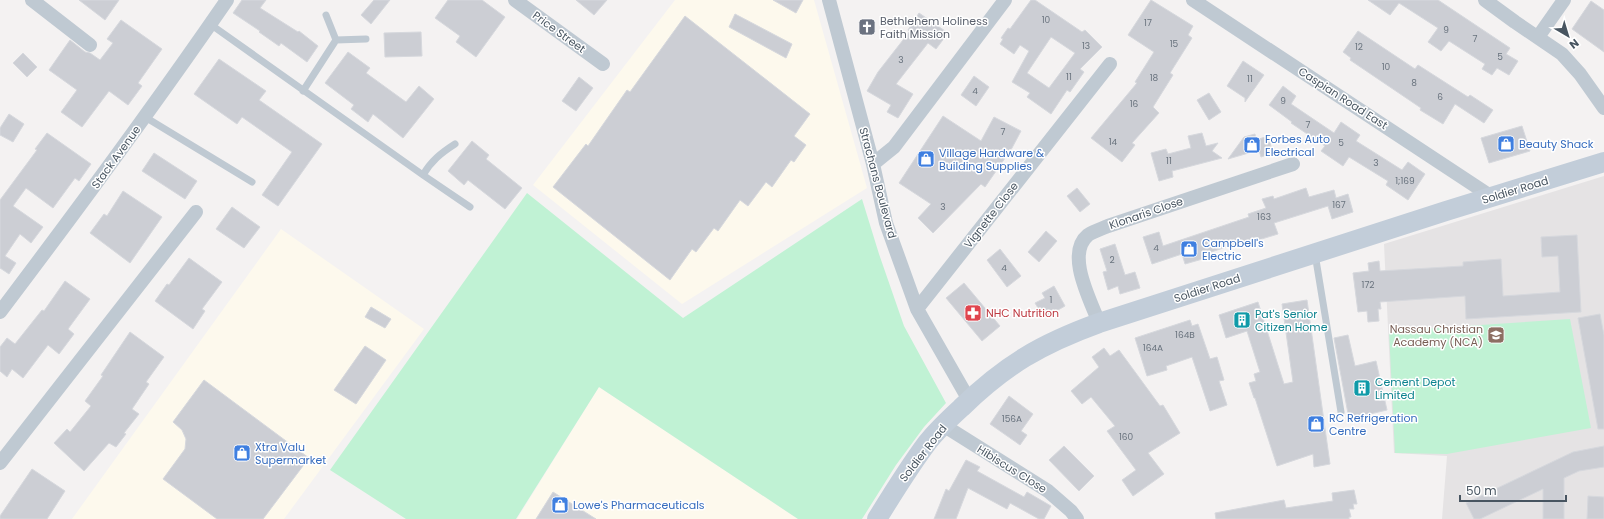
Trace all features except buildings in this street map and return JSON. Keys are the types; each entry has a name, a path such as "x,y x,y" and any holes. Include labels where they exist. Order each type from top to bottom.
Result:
{"main road":[{"name":"Soldier Road","path":"876,519 928,442 943,425 990,381 1031,352 1070,334 1099,323 1314,253 1604,162"}],"street":[{"path":"32,0 90,45"},
{"name":"Stack Avenue","path":"0,312 92,190 227,0"},
{"name":"Price Street","path":"515,0 603,64"},
{"name":"Strachans Boulevard","path":"829,0 873,164 886,223 917,309 969,400"},
{"path":"873,164 894,147 1005,0"},
{"name":"Caspian Road East","path":"1193,0 1492,197"},
{"path":"1485,0 1562,54 1572,64 1604,108"},
{"path":"1538,37 1564,0"},
{"name":"Vignette Close","path":"917,309 1110,64"},
{"name":"Klonaris Close","path":"1099,323 1081,275 1079,265 1078,257 1080,249 1082,242 1087,236 1108,226 1293,164"},
{"path":"0,463 196,212"},
{"name":"Hibiscus Close","path":"943,425 1048,491 1071,511 1077,519"}],"lane":[{"path":"326,15 336,40"},
{"path":"210,24 303,91 470,207"},
{"path":"336,40 366,39"},
{"path":"303,91 336,40"},
{"path":"145,117 252,182"},
{"path":"423,175 430,164 440,154 454,144"},
{"path":"1314,253 1341,412"}],"shaded area":[{"path":"675,0 814,0 867,188 682,304 533,185"},
{"name":"Nassau Christian Academy (NCA)","path":"1604,176 1604,519 1442,519 1447,456 1394,453 1384,244"},
{"path":"281,229 424,329 284,519 72,519"},
{"path":"599,387 798,519 517,519"}],"green space":[{"path":"527,193 683,318 862,199 904,326 946,403 924,427 896,465 862,519 798,519 599,387 516,519 406,519 330,470"},
{"path":"1570,319 1591,428 1447,454 1395,453 1389,331"}],"place":[{"name":"Bethlehem Holiness Faith Mission","path":"867,27"},
{"name":"Beauty Shack","path":"1506,144"},
{"name":"Forbes Auto Electrical","path":"1252,145"},
{"name":"Village Hardware & Building Supplies","path":"926,159"},
{"name":"Campbell's Electric","path":"1189,249"},
{"name":"NHC Nutrition","path":"973,313"},
{"name":"Pat's Senior Citizen Home","path":"1242,320"},
{"name":"Nassau Christian Academy (NCA)","path":"1496,335"},
{"name":"Cement Depot Limited","path":"1362,388"},
{"name":"RC Refrigeration Centre","path":"1316,424"},
{"name":"Xtra Valu Supermarket","path":"242,453"},
{"name":"Lowe's Pharmaceuticals","path":"560,505"}]}
